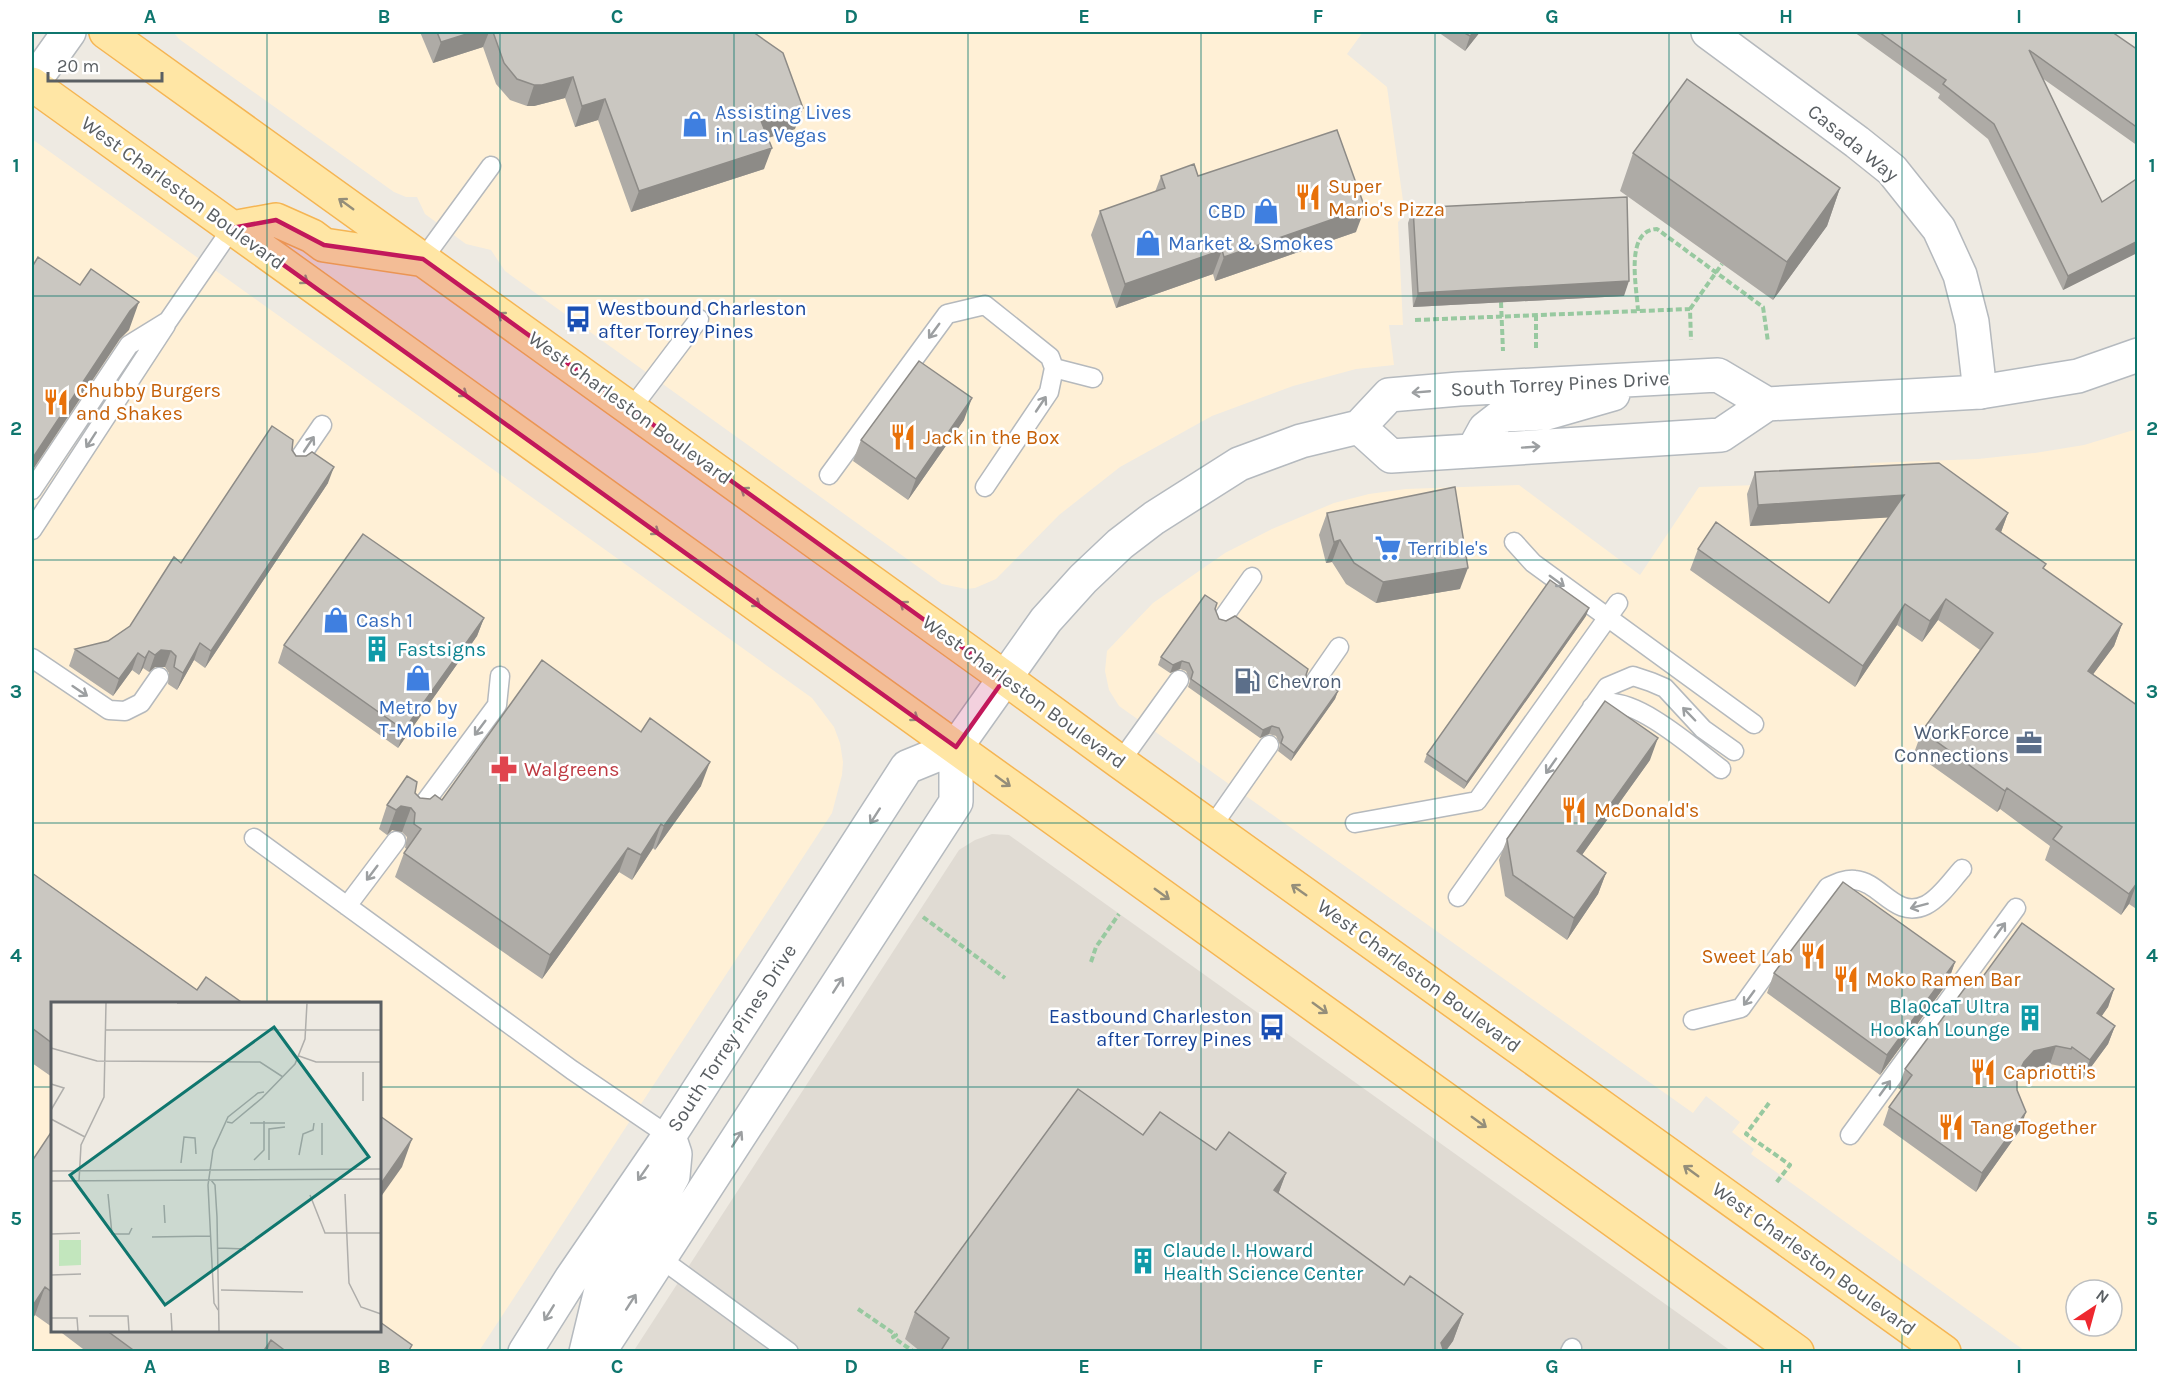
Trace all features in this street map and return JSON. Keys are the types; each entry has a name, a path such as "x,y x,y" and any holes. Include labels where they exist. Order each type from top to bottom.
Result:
{"main road":[{"path":"32,84 69,32"},
{"name":"West Charleston Boulevard","path":"106,32 1211,828 1944,1352"},
{"name":"Casada Way","path":"1708,32 1892,170 1939,229 1960,276 1972,322 1980,392"},
{"name":"West Charleston Boulevard","path":"32,84 1797,1352"},
{"path":"232,228 276,220 312,236 324,245 423,259"},
{"path":"599,1352 956,802 956,747 1046,620 1083,579 1120,544 1154,518 1239,465 1301,441 1359,427 1391,456 1721,435 1767,404 1980,392 2078,376 2138,355"},
{"name":"South Torrey Pines Drive","path":"1359,427 1389,395 1460,389 1719,375 1767,404"},
{"path":"1473,450 1485,429 1503,416 1547,413 1669,378"},
{"name":"South Torrey Pines Drive","path":"525,1352 571,1279 669,1136 907,767 956,747"},
{"path":"586,1352 600,1294 654,1211 673,1176 675,1154 669,1136"}],"lane":[{"path":"423,259 491,166"},
{"path":"32,530 168,321 232,228"},
{"path":"829,475 947,314 985,305 1050,357 1054,368 1049,392 985,487"},
{"path":"631,409 699,319"},
{"path":"32,490 129,345 168,321"},
{"path":"1054,368 1094,378"},
{"path":"296,463 321,425"},
{"path":"1514,542 1533,563 1613,610 1754,724"},
{"path":"1223,618 1252,577"},
{"path":"1355,823 1477,801 1613,610"},
{"path":"1314,683 1339,647"},
{"path":"32,658 109,710 125,711 141,703 159,677"},
{"path":"417,813 497,705 500,676"},
{"path":"1458,897 1592,707 1607,687 1618,681 1633,676 1665,688 1704,729 1734,751"},
{"path":"1120,762 1179,680"},
{"path":"1592,707 1604,703 1618,704 1638,710 1651,717 1721,769"},
{"path":"1211,828 1269,745"},
{"path":"255,838 572,1070 669,1136"},
{"path":"347,906 396,841"},
{"path":"1693,1020 1741,1008 1828,887 1841,881 1856,880 1900,906 1914,909 1928,904 1962,868"},
{"path":"1850,1135 2016,908"},
{"path":"660,1258 789,1352"}],"path":[{"path":"1638,311 1635,248 1643,233 1657,228 1763,307 1768,342"},
{"path":"1691,347 1690,309 1722,264"},
{"path":"1501,302 1503,358"},
{"path":"1415,320 1690,309"},
{"path":"1536,315 1536,356"},
{"path":"1091,962 1096,947 1119,914"},
{"path":"922,916 1005,978"},
{"path":"1769,1103 1746,1134 1790,1165 1776,1183"},
{"path":"858,1309 896,1335 893,1337 914,1352"}],"highlighted area":[{"path":"276,220 324,245 423,259 1005,678 956,747 232,228"}],"shaded area":[{"path":"173,32 1363,32 1347,54 1387,87 1405,215 1398,222 1403,325 1389,325 1394,365 1356,369 1293,386 1212,416 1120,467 1059,515 996,579 975,588 966,589 942,584 505,271 491,250 466,244 425,214 417,197 406,197 394,192 179,39"},
{"path":"32,139 812,698 834,727 840,743 843,762 842,775 832,813 479,1351 32,1351"},
{"path":"2137,429 2137,1351 2025,1351 1751,1154 1754,1149 1732,1132 1740,1122 1706,1096 1693,1113 1119,706 1109,690 1105,671 1107,651 1153,603 1225,553 1272,529 1334,503 1369,494 1406,489 1519,485 1640,575 1699,487 1787,484 1854,465 1854,473 1870,471 1870,463 1978,459 2084,445"},
{"path":"992,834 1009,835 1731,1351 633,1352 959,850 975,840"}],"building":[{"path":"437,32 473,32 441,42"},
{"name":"Assisting Lives in Las Vegas","path":"493,32 753,32 783,53 803,108 761,121 772,148 639,191 605,99 582,106 573,77 542,85 534,85 517,79 504,63"},
{"path":"1879,32 2112,32 2138,50 2138,128 2029,50 2102,202 2138,178 2138,241 2068,276 1994,124 1943,84 1946,80"},
{"path":"1687,79 1840,188 1787,262 1633,153"},
{"path":"1337,130 1365,208 1224,257 1222,250 1125,284 1100,211 1165,188 1161,176 1194,164 1198,176"},
{"path":"1627,197 1629,281 1418,293 1413,208"},
{"name":"Chubby Burgers and Shakes","path":"38,257 80,285 91,269 139,302 130,311 32,459 32,267"},
{"name":"Jack in the Box","path":"919,361 972,398 916,479 861,440"},
{"path":"272,426 293,440 292,450 296,456 306,456 312,452 334,467 211,651 200,643 183,673 174,667 176,656 171,651 161,650 155,655 149,651 145,658 138,653 119,679 75,649 108,641 130,626 174,557 181,563"},
{"path":"1939,463 2008,513 1996,529 2046,564 2043,568 2122,624 2088,671 2138,706 2138,883 2129,894 2053,839 2062,827 2007,788 2005,791 1922,731 1993,633 1946,599 1930,621 1905,604 1863,666 1698,549 1716,522 1829,603 1904,495 1758,505 1755,472"},
{"name":"Terrible's","path":"1455,487 1468,568 1383,582 1354,563 1340,540 1334,542 1327,513"},
{"path":"363,534 484,618 404,730 284,645"},
{"path":"1550,580 1589,608 1467,782 1427,754"},
{"path":"1205,595 1217,603 1215,609 1219,619 1226,621 1235,616 1308,669 1306,675 1310,684 1317,686 1326,682 1338,691 1294,753 1281,743 1283,737 1279,728 1272,726 1263,730 1191,679 1193,672 1189,663 1182,661 1173,665 1161,657"},
{"name":"Walgreens","path":"542,660 641,732 650,718 710,762 664,826 661,824 641,855 628,848 550,955 404,853 421,829 414,824 415,813 411,808 401,806 396,810 387,805 407,776 417,782 415,793 420,798 430,799 435,795 442,800"},
{"name":"McDonald's","path":"1605,701 1658,738 1577,851 1606,873 1574,918 1513,875 1507,839"},
{"path":"32,873 197,990 206,977 241,1002 51,1002 51,1042 32,1028"},
{"path":"1843,882 1955,962 1887,1055 1774,973"},
{"path":"2022,923 2114,989 2097,1013 2115,1026 2090,1060 2072,1047 2071,1049 2056,1046 2034,1051 2024,1062 2017,1076 2017,1090 2026,1112 1982,1173 1889,1107 1912,1075 1905,1069 1973,977 1979,982"},
{"name":"Claude I. Howard Health Science Center","path":"1078,1089 1143,1135 1160,1112 1216,1150 1229,1132 1286,1173 1274,1190 1404,1285 1410,1276 1463,1314 1441,1343 1444,1352 940,1352 949,1338 915,1312"},
{"path":"381,1117 412,1139 381,1184"},
{"path":"51,1132 51,1291 45,1287 32,1307 32,1161"},
{"path":"381,1323 412,1345 408,1352 287,1352 271,1340 263,1352 136,1352 109,1332 381,1332"}],"place":[{"name":"Assisting Lives in Las Vegas","path":"695,124"},
{"name":"Super Mario's Pizza","path":"1308,197"},
{"name":"CBD","path":"1266,211"},
{"name":"Market & Smokes","path":"1148,243"},
{"name":"Westbound Charleston after Torrey Pines","path":"578,319"},
{"name":"Chubby Burgers and Shakes","path":"56,402"},
{"name":"Jack in the Box","path":"903,437"},
{"name":"Terrible's","path":"1388,548"},
{"name":"Cash 1","path":"336,620"},
{"name":"Fastsigns","path":"377,649"},
{"name":"Metro by T-Mobile","path":"418,678"},
{"name":"Chevron","path":"1247,681"},
{"name":"WorkForce Connections","path":"2029,743"},
{"name":"Walgreens","path":"504,769"},
{"name":"McDonald's","path":"1574,810"},
{"name":"Sweet Lab","path":"1813,956"},
{"name":"Moko Ramen Bar","path":"1846,979"},
{"name":"BlaQcaT Ultra Hookah Lounge","path":"2030,1018"},
{"name":"Eastbound Charleston after Torrey Pines","path":"1272,1027"},
{"name":"Capriotti's","path":"1983,1072"},
{"name":"Tang Together","path":"1951,1127"},
{"name":"Claude I. Howard Health Science Center","path":"1143,1261"}]}
